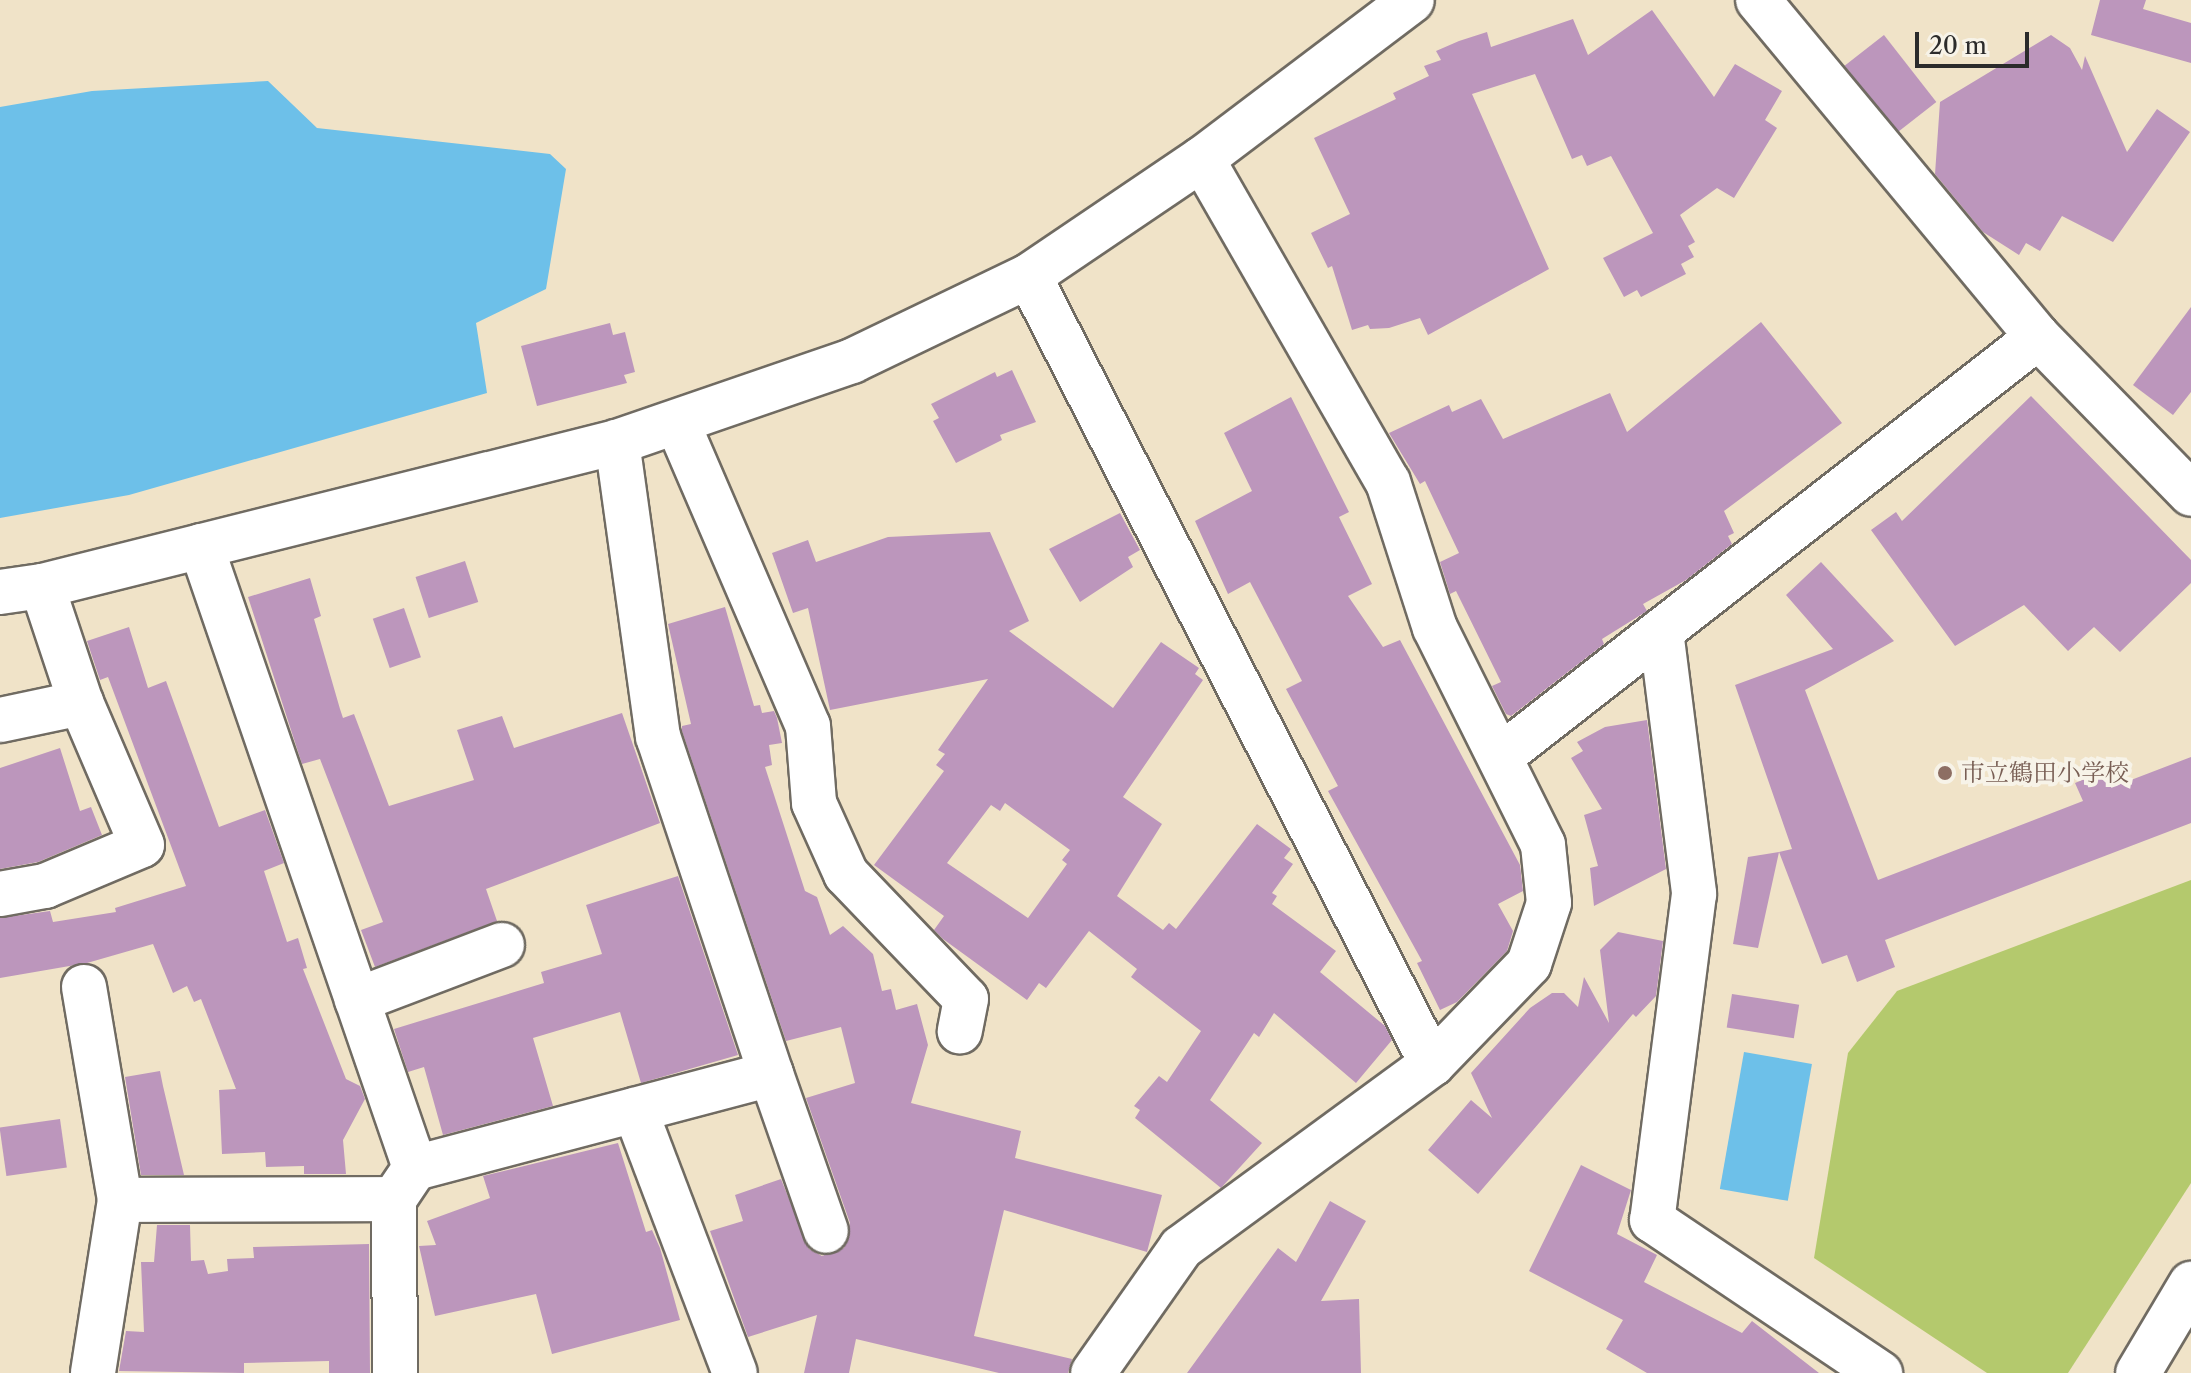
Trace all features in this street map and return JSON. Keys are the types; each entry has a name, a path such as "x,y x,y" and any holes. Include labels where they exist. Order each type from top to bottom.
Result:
{"street":[{"path":"1758,0 2038,337 2191,494"},
{"path":"0,894 45,886 142,845 81,703 21,589 617,442 852,361 1029,276 1202,159 1392,6"},
{"path":"1093,1373 1181,1248 1432,1064 1529,964 1549,903 1543,845 1435,628 1388,482 1202,159"},
{"path":"1029,276 1432,1064"},
{"path":"1501,756 2038,337"},
{"path":"677,422 808,726 814,803 846,874 966,999 960,1031"},
{"path":"617,442 658,737 826,1231"},
{"path":"201,546 357,1000 405,1183 395,1373"},
{"path":"1661,631 1694,894 1652,1220 1874,1371"},
{"path":"0,720 81,703"},
{"path":"357,1000 502,945"},
{"path":"84,987 120,1200 93,1373"},
{"path":"120,1200 405,1183 635,1110 771,1074"},
{"path":"635,1110 735,1373"},
{"path":"2138,1373 2191,1284"}],"green space":[{"path":"2191,880 2191,1183 2068,1373 1987,1373 1814,1258 1848,1053 1897,991"}],"water":[{"path":"268,81 317,128 550,154 566,169 546,289 476,323 487,393 129,495 0,518 0,107 92,91"},
{"path":"1744,1052 1812,1064 1788,1201 1720,1189"}],"building":[{"path":"2100,0 2146,0 2143,9 2191,23 2191,63 2091,35"},
{"path":"1652,10 1714,97 1735,64 1782,91 1765,120 1777,128 1734,198 1717,188 1680,215 1695,242 1688,246 1694,257 1681,264 1686,274 1641,297 1637,290 1624,297 1603,258 1653,233 1611,156 1587,166 1582,155 1572,159 1535,74 1472,94 1549,269 1428,335 1420,318 1389,328 1370,329 1368,325 1352,330 1332,266 1328,268 1311,233 1350,214 1314,138 1396,99 1393,93 1429,76 1424,66 1441,60 1436,51 1459,41 1487,32 1491,47 1573,19 1588,55"},
{"path":"1884,35 1936,102 1897,133 1845,66"},
{"path":"2051,35 2070,48 2082,70 2085,56 2127,152 2157,109 2190,132 2113,242 2062,216 2040,251 2026,243 2019,255 1983,232 1935,174 1940,102"},
{"path":"2191,307 2191,392 2173,415 2133,385"},
{"path":"1761,322 1842,423 1724,511 1734,533 1728,536 1732,544 1686,580 1643,604 1647,611 1602,639 1604,644 1511,716 1506,714 1492,686 1501,682 1456,591 1450,594 1440,562 1459,553 1425,481 1420,484 1389,433 1449,405 1452,412 1481,399 1503,439 1610,393 1627,432"},
{"path":"610,323 613,335 625,332 635,372 624,375 627,383 537,406 521,346"},
{"path":"1012,370 1036,422 1000,435 1002,440 956,463 933,421 939,418 931,404 995,372 997,377"},
{"path":"2031,396 2191,560 2191,583 2120,652 2094,627 2068,651 2024,605 1955,646 1871,530 1896,512 1902,521"},
{"path":"1291,397 1349,512 1339,517 1372,584 1348,596 1383,647 1400,640 1520,865 1523,891 1498,904 1513,931 1507,951 1457,1002 1440,1010 1417,963 1422,961 1328,791 1338,786 1286,689 1302,681 1250,582 1228,594 1195,521 1252,491 1224,433"},
{"path":"1120,513 1140,550 1128,557 1133,567 1080,602 1049,549"},
{"path":"990,532 1029,621 1009,631 1113,708 1161,642 1199,668 1195,674 1203,680 1123,797 1162,824 1117,896 1163,930 1169,923 1176,929 1257,824 1291,849 1284,858 1293,864 1272,893 1277,896 1272,904 1336,951 1320,972 1385,1026 1392,1040 1356,1083 1274,1013 1259,1037 1254,1033 1210,1100 1262,1143 1221,1188 1135,1118 1140,1110 1134,1106 1159,1076 1167,1082 1201,1031 1131,977 1137,969 1089,931 1046,988 1039,983 1027,1000 943,939 934,930 944,916 874,865 944,771 936,765 945,754 938,750 988,679 830,710 808,608 793,613 772,553 808,540 816,562 888,537","holes":["1005,803 1070,850 1062,860 1067,864 1028,918 947,863 991,805 1000,811"]},
{"path":"465,561 478,602 429,618 416,577"},
{"path":"1821,562 1894,641 1805,690 1878,880 2083,801 2075,783 2112,768 2118,785 2191,757 2191,823 1885,940 1895,967 1857,982 1847,955 1822,964 1779,852 1792,849 1735,685 1833,649 1786,595"},
{"path":"310,578 321,616 314,619 343,718 354,714 389,806 474,780 457,730 502,716 514,748 622,713 660,823 486,889 497,921 375,967 361,930 383,922 320,759 302,764 248,597"},
{"path":"725,607 754,706 760,705 762,713 774,711 777,718 782,743 769,745 772,765 765,767 805,891 817,897 830,935 843,926 873,954 882,991 891,989 896,1010 917,1004 928,1045 911,1103 1021,1131 1015,1158 1162,1195 1147,1252 1004,1210 974,1336 1072,1359 1068,1373 999,1373 856,1339 849,1373 804,1373 817,1315 748,1337 710,1231 743,1221 735,1195 781,1179 809,1249 822,1256 844,1248 850,1223 806,1098 855,1083 841,1027 786,1041 682,731 682,726 691,724 668,624"},
{"path":"404,608 421,657 390,668 373,619"},
{"path":"129,627 148,688 166,681 219,827 265,810 284,863 264,871 287,942 298,938 307,968 303,969 346,1079 360,1086 365,1099 343,1140 346,1174 304,1174 304,1166 266,1167 265,1152 222,1154 219,1090 236,1089 201,999 194,1002 187,986 173,993 153,944 87,963 0,978 0,918 50,911 53,922 116,912 115,908 186,886 108,677 100,680 87,641"},
{"path":"1647,720 1666,869 1594,906 1590,868 1598,866 1584,815 1602,809 1571,758 1583,751 1577,742 1605,727"},
{"path":"60,748 80,811 91,807 102,835 38,862 0,869 0,768"},
{"path":"1779,852 1758,948 1733,944 1748,857"},
{"path":"678,876 738,1055 641,1083 620,1012 533,1038 553,1106 443,1135 424,1067 408,1072 394,1029 544,983 541,972 602,954 586,905"},
{"path":"1618,932 1663,941 1656,996 1636,1017 1633,1014 1478,1194 1428,1150 1471,1100 1492,1118 1471,1073 1530,1008 1552,993 1564,993 1578,1007 1584,977 1609,1023 1600,950"},
{"path":"1732,994 1799,1005 1794,1038 1727,1028"},
{"path":"160,1071 184,1175 141,1175 125,1077"},
{"path":"60,1119 67,1168 6,1176 0,1127"},
{"path":"618,1143 646,1232 652,1230 660,1248 680,1320 552,1354 536,1294 435,1316 419,1246 436,1245 427,1221 490,1198 483,1176"},
{"path":"1581,1165 1631,1190 1617,1234 1657,1255 1644,1282 1742,1333 1752,1321 1819,1373 1647,1373 1606,1349 1623,1320 1529,1271"},
{"path":"1330,1201 1366,1221 1321,1301 1359,1299 1361,1373 1187,1373 1278,1248 1296,1262"},
{"path":"157,1225 190,1225 191,1261 204,1260 208,1274 228,1271 227,1259 254,1258 253,1247 369,1244 370,1373 329,1373 329,1361 244,1363 244,1373 119,1371 126,1331 144,1332 141,1262 154,1262"}],"place":[{"name":"市立鶴田小学校","path":"1945,773"}]}
